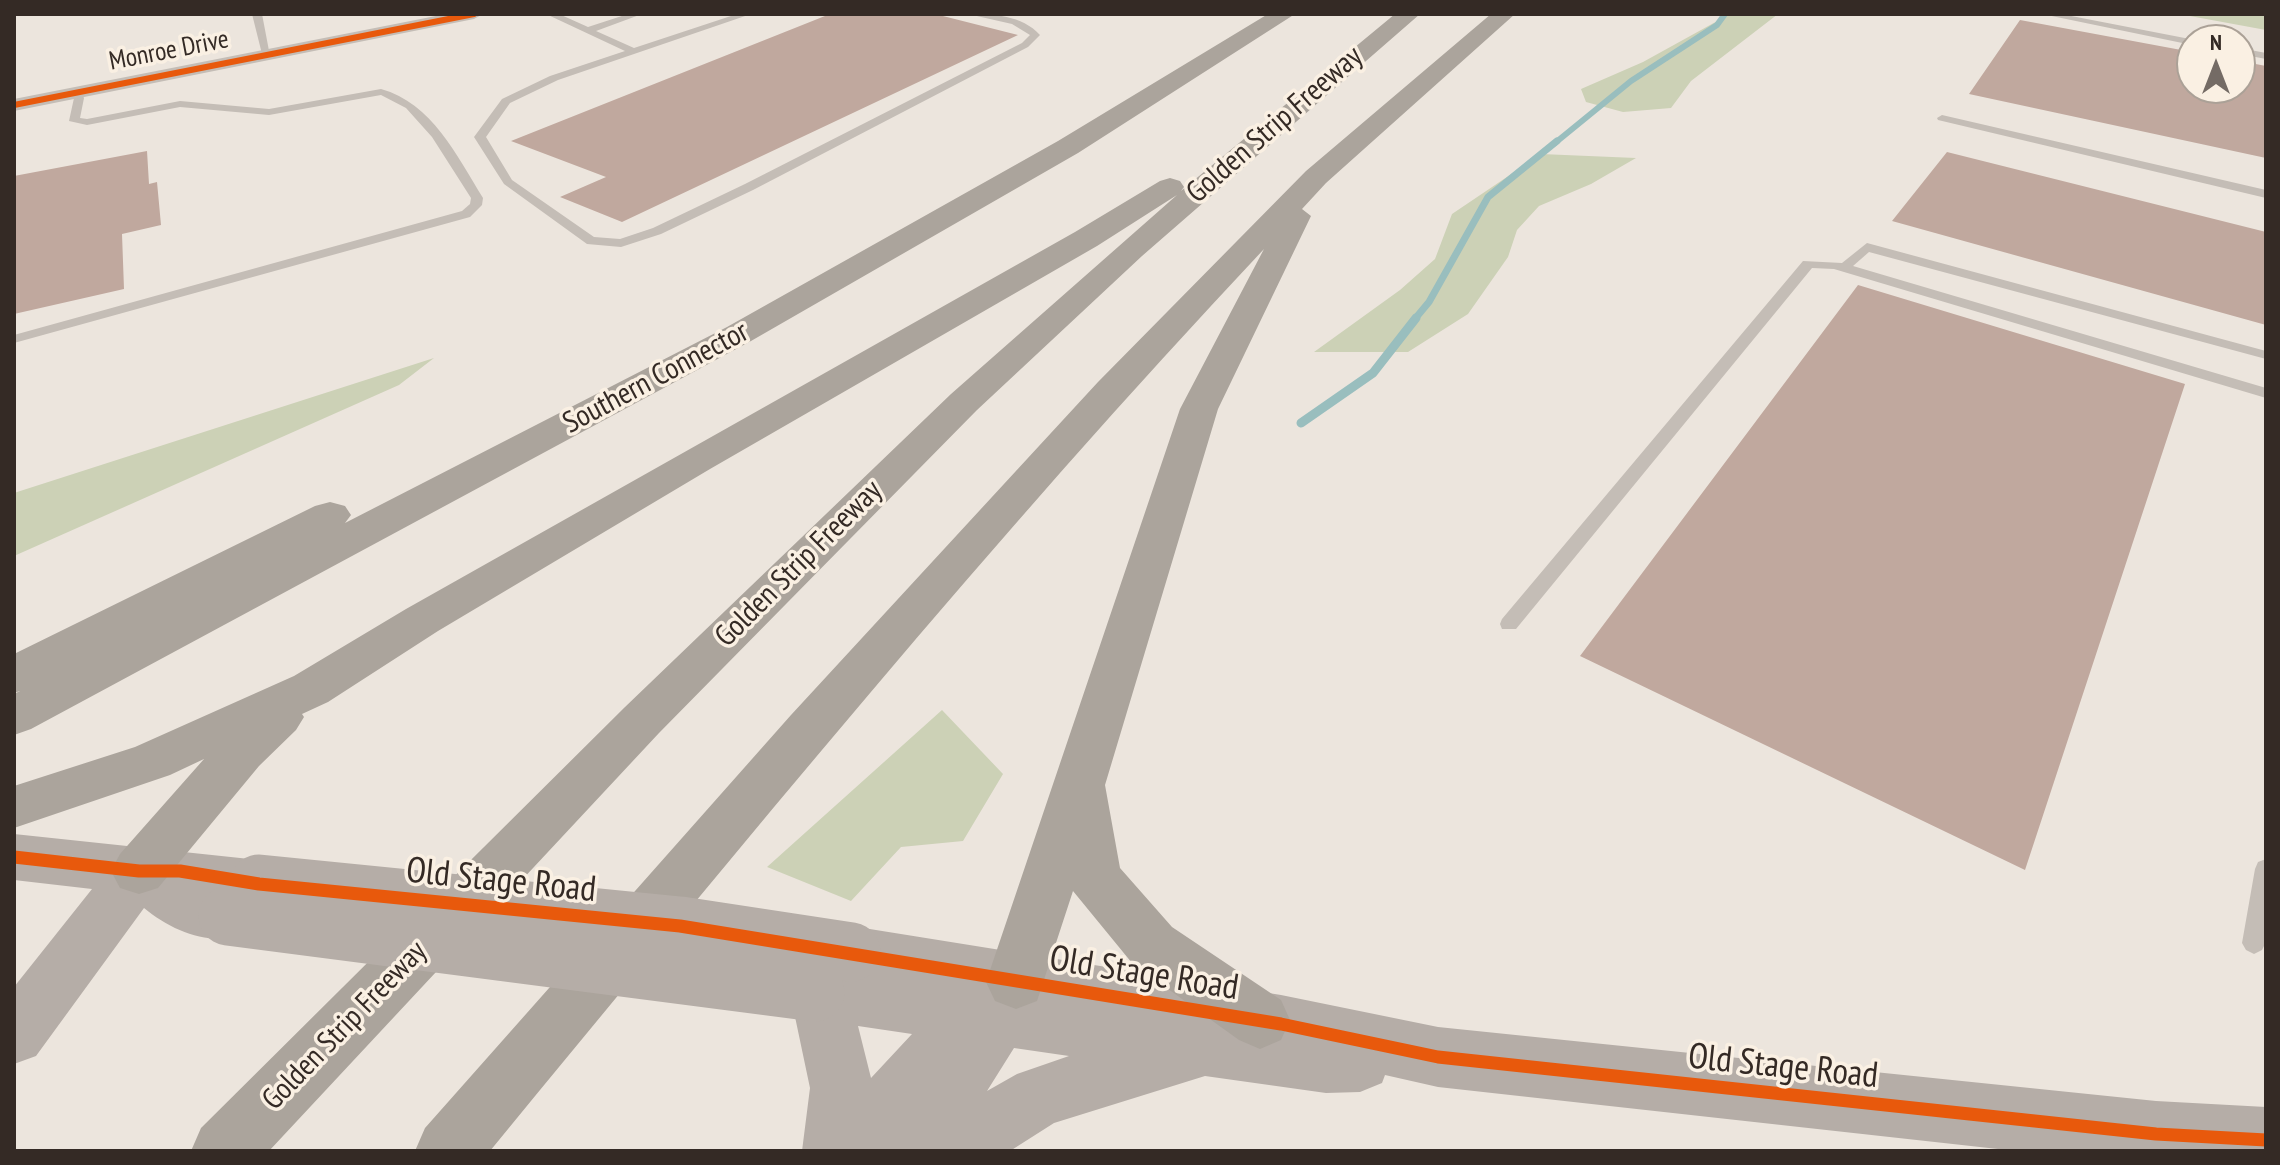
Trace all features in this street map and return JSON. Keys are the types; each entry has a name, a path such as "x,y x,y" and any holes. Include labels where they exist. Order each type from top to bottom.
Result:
{"highway":[{"name":"Southern Connector","path":"14,716 364,514 946,189 1248,14"},
{"name":"Southern Connector","path":"14,675 633,391 907,240 1131,110 1284,14"},
{"name":"Golden Strip Freeway","path":"224,1151 642,720 964,402 1131,249 1409,14"},
{"path":"448,1151 980,534 1151,347 1316,177 1504,14"},
{"path":"14,807 152,761 311,689 627,500 1086,239 1294,109"},
{"path":"1007,1000 1107,703 1199,409 1316,177"},
{"path":"139,871 241,752 311,689"},
{"path":"1079,779 1094,877 1234,1034"}],"street":[{"name":"Monroe Drive","path":"14,105 474,14"},
{"path":"14,857 139,871"},
{"path":"14,988 81,918 139,871"},
{"path":"14,1035 139,871"},
{"name":"Old Stage Road","path":"139,871 185,908 243,900 1007,1000 1234,1034 1326,1063 1438,1057 2077,1126 2266,1140"},
{"path":"829,979 842,1088 835,1151"},
{"path":"856,1151 864,1135 936,1052 1007,1000"},
{"path":"913,1151 1007,1000"},
{"path":"950,1151 1039,1096 1234,1034"}],"lane":[{"path":"257,14 267,54"},
{"path":"551,14 631,50"},
{"path":"585,31 637,14"},
{"path":"746,14 554,78 506,101 480,137 508,182 591,241 621,243 657,231 998,59 1025,45 1035,35 1031,29 1018,24 973,14"},
{"path":"2047,14 2176,39"},
{"path":"14,339 466,214 476,205 477,198 431,128 402,98 392,93 381,92 269,112 180,104 80,122 73,119 79,98 76,92"},
{"path":"1942,118 2266,194"},
{"path":"1845,267 1867,247 2266,355"},
{"path":"1509,624 1808,264 1845,267 2266,393"},
{"path":"2254,943 2266,869"}],"green space":[{"path":"1730,14 1778,14 1691,81 1671,108 1623,112 1586,102 1581,89 1643,62"},
{"path":"2179,14 2266,14 2266,30 2256,28 2256,24 2233,24"},
{"path":"1541,154 1636,158 1591,184 1539,206 1517,230 1508,257 1468,314 1408,352 1314,352 1400,290 1435,259 1452,214"},
{"path":"434,358 399,385 14,556 14,493"},
{"path":"942,710 1003,774 963,841 901,847 851,901 767,867"}],"building":[{"path":"830,14 935,14 1018,35 622,222 560,197 606,177 511,141"},
{"path":"2020,20 2176,49 2176,104 2256,104 2256,64 2266,66 2266,158 1969,94"},
{"path":"147,151 149,184 157,182 161,225 122,234 124,289 14,314 14,176"},
{"path":"1947,152 2266,232 2266,325 1892,221"},
{"path":"1858,285 2185,384 2025,870 1580,656"}],"waterway":[{"path":"1555,143 1631,81 1717,25 1725,14"},
{"path":"1414,320 1429,302 1488,197 1557,141"},
{"path":"1301,423 1373,373 1416,318"}],"cycle path":[{"path":"14,105 474,14"},
{"path":"14,857 139,871 180,871 259,884 680,926 1281,1024 1438,1057 2156,1134 2266,1140"}]}
